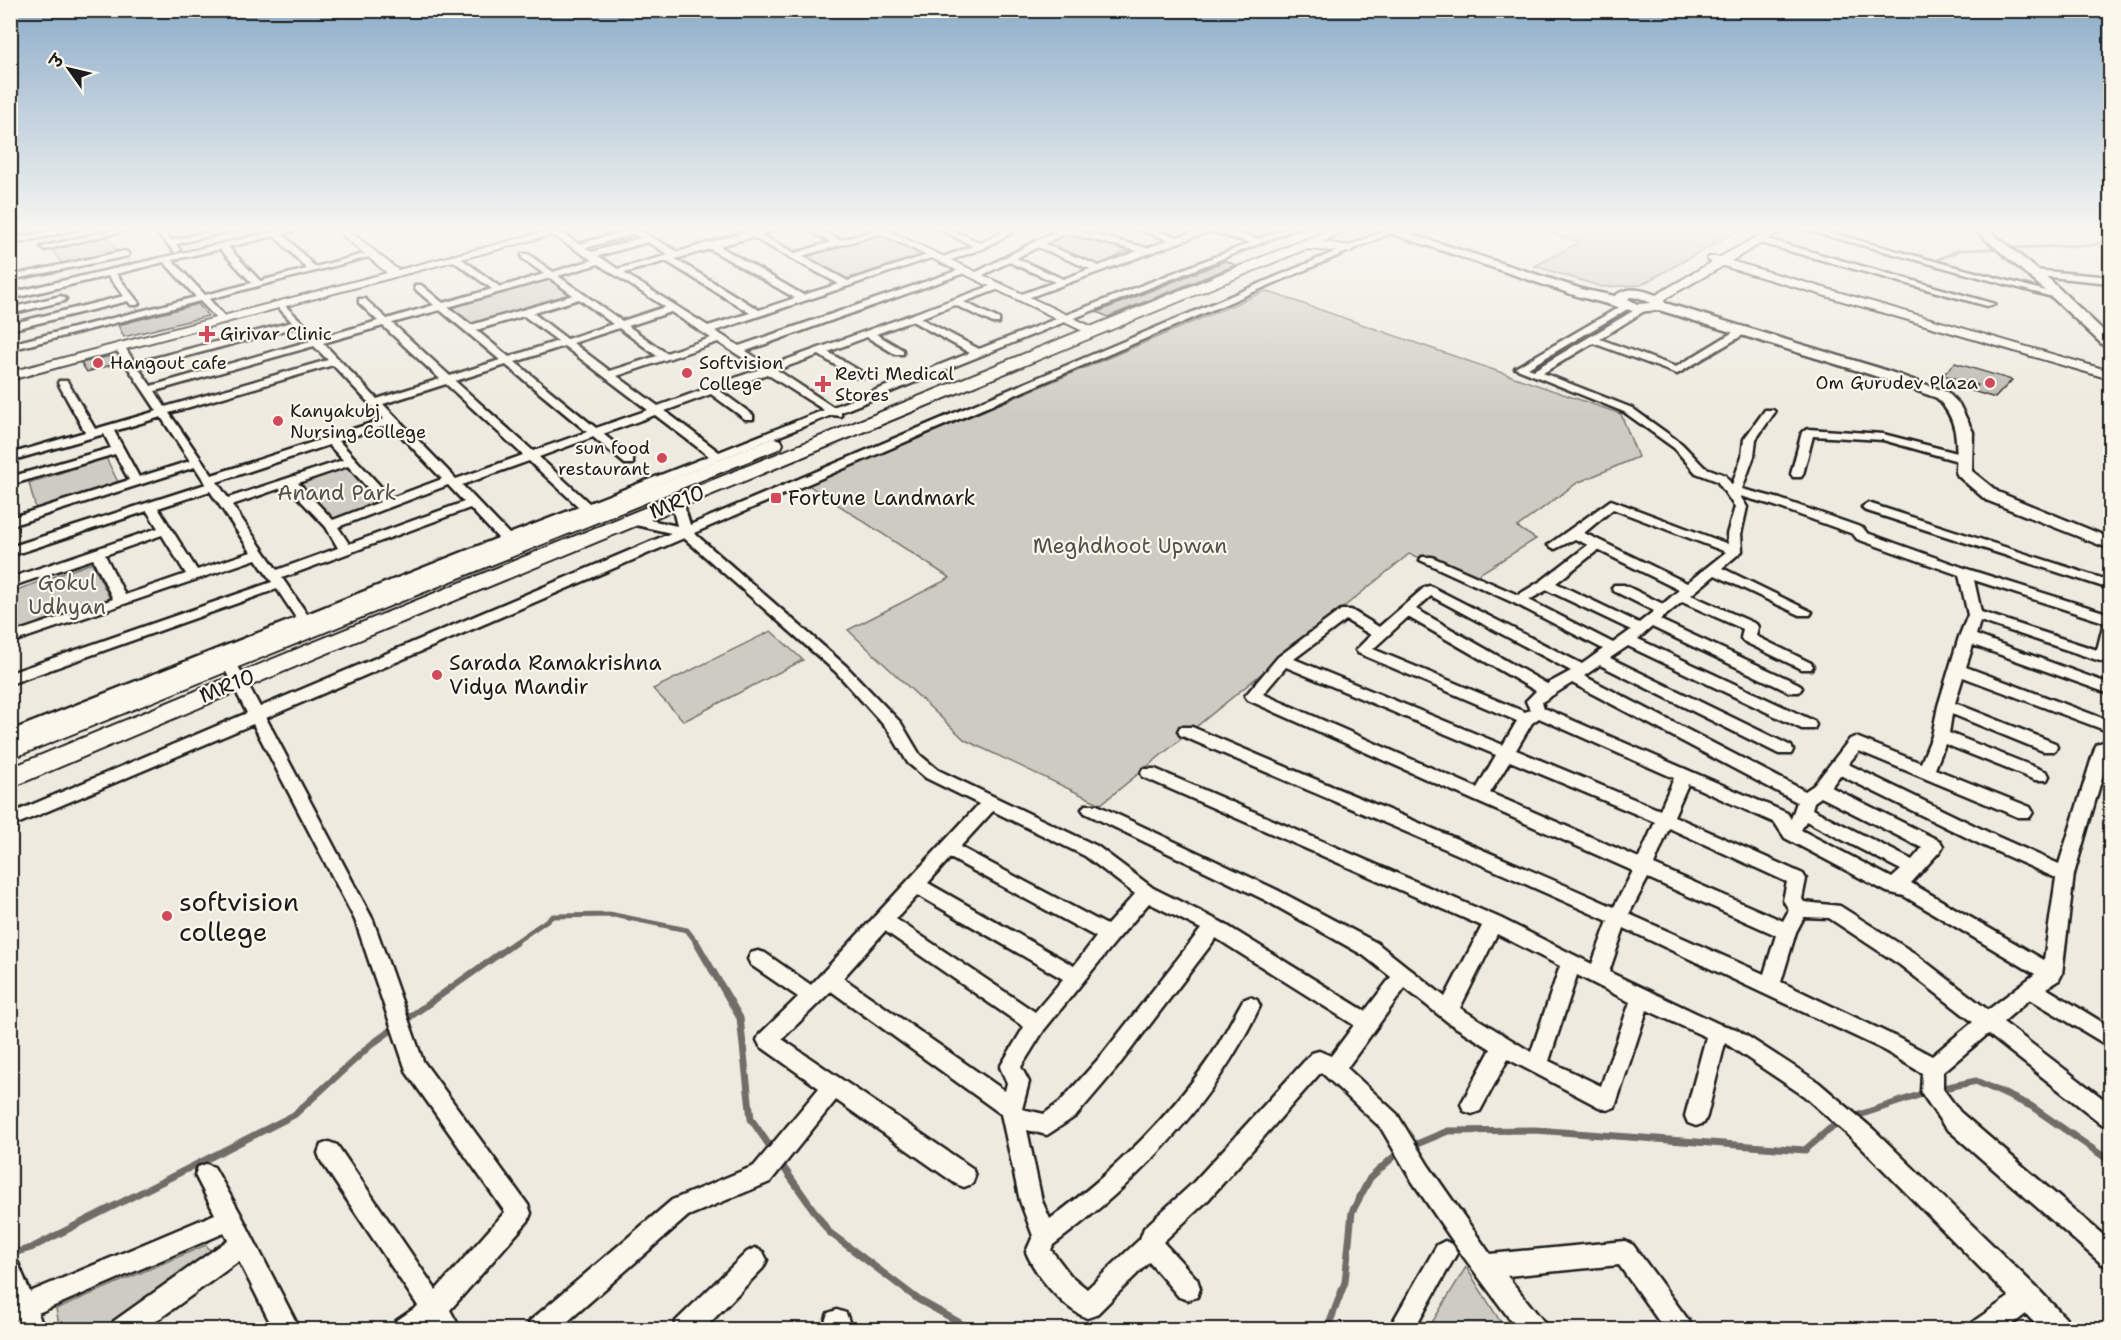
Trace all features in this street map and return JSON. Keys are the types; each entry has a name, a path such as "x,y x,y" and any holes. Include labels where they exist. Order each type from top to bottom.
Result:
{"main road":[{"name":"MR10","path":"10,750 307,625 837,414 1163,291"},
{"path":"1575,291 1625,301 1650,301 1920,386 1942,395 1951,404 1965,432 1964,472 1992,496 2110,544"},
{"path":"1594,291 1625,301"},
{"path":"2053,291 2110,344"},
{"name":"MR10","path":"10,779 239,681 677,502 1079,324"}],"street":[{"path":"15,295 34,291"},
{"path":"56,291 71,312"},
{"path":"124,291 142,314"},
{"path":"196,291 223,320"},
{"path":"10,347 232,291"},
{"path":"10,376 332,291"},
{"path":"423,291 629,461"},
{"path":"148,390 497,291"},
{"path":"572,291 665,357"},
{"path":"646,291 837,414"},
{"path":"723,291 758,314"},
{"path":"788,291 803,299"},
{"path":"707,330 828,291"},
{"path":"738,350 918,291"},
{"path":"331,525 531,456 987,291"},
{"path":"1008,291 1079,324"},
{"path":"1022,297 1040,291"},
{"path":"281,304 511,544 588,508 717,456 837,414 979,353 1079,324 1152,291"},
{"path":"10,821 1249,291"},
{"path":"1535,374 1667,291"},
{"path":"1828,291 2110,373"},
{"path":"1942,291 1990,304"},
{"path":"2038,291 2059,296"},
{"path":"469,329 580,296"},
{"path":"10,311 61,298"},
{"path":"10,327 129,298"},
{"path":"363,301 588,508"},
{"path":"1625,301 1520,368 1628,410 1678,446 1700,470 1721,478 1733,490 1741,507 1734,534 1735,551"},
{"path":"956,302 996,321"},
{"path":"375,403 673,308"},
{"path":"525,312 717,456"},
{"path":"913,318 979,353"},
{"path":"133,367 299,323"},
{"path":"1592,339 1677,371 1744,330"},
{"path":"868,334 899,352"},
{"path":"609,375 720,338"},
{"path":"120,348 196,463 261,553 276,580 307,625"},
{"path":"820,351 859,375"},
{"path":"10,458 335,361"},
{"path":"63,383 92,434"},
{"path":"712,390 749,417"},
{"path":"1733,490 1748,456 1750,439 1769,412"},
{"path":"10,552 150,506 392,420"},
{"path":"107,430 136,482"},
{"path":"1797,474 1808,432 1882,437 1965,459"},
{"path":"332,441 389,504"},
{"path":"10,481 117,450"},
{"path":"225,503 351,461"},
{"path":"10,522 196,463"},
{"path":"290,482 331,525 346,550"},
{"path":"1733,490 1858,531 1862,536 1965,573 2110,621 2103,657 1975,615"},
{"path":"677,502 685,532"},
{"path":"10,679 276,580 346,550 472,503"},
{"path":"1555,545 1575,534 1611,504 1735,551"},
{"path":"150,506 194,576"},
{"path":"1868,507 2110,585"},
{"path":"632,520 685,532 841,669 895,727 914,759 932,774 1091,851 1147,893 1214,927 1368,1023"},
{"path":"10,583 165,530"},
{"path":"1575,534 1598,544 1751,627 1748,638 1806,666"},
{"path":"1519,600 1546,584 1598,544"},
{"path":"1481,795 1505,754 1532,715 1534,701 1546,690 1578,674 1612,648 1628,640 1735,551"},
{"path":"97,553 122,602"},
{"path":"10,639 261,553"},
{"path":"1426,560 1519,600 1612,648"},
{"path":"1713,570 1805,612"},
{"path":"1925,772 1940,736 1946,706 1966,637 1975,615 1965,573"},
{"path":"1546,584 1794,688"},
{"path":"1619,588 1664,610"},
{"path":"1915,870 1810,800 1578,674 1430,590 1363,650 1683,775 1781,818 1791,832 1893,887 1908,888 2052,974"},
{"path":"1407,610 1546,690"},
{"path":"1380,634 1346,613 1284,660 1253,696 1787,931"},
{"path":"1966,637 2110,689"},
{"path":"1628,640 1808,725"},
{"path":"10,737 226,658 364,920 391,999 405,1032 414,1066 520,1213 434,1310 405,1329"},
{"path":"1598,658 1785,750"},
{"path":"1284,660 1663,818 1797,879 1792,900 1800,909 1833,911 1907,958 2110,1117"},
{"path":"1958,670 2110,727"},
{"path":"1946,706 2049,747"},
{"path":"1186,731 1440,841 1494,861 1770,986 1887,1042 1933,1068"},
{"path":"1940,736 2041,776"},
{"path":"1791,832 1810,800 1839,767 1856,743 2024,812"},
{"path":"2052,974 2065,874 2103,748 2110,752"},
{"path":"1839,767 1990,841 2065,874"},
{"path":"1149,774 1493,923 1641,998 1717,1033 1728,1035 1811,1089 1866,1137 2059,1329"},
{"path":"1598,975 1618,918 1643,869 1683,775"},
{"path":"1810,800 1934,846 1915,870 1893,887"},
{"path":"964,1176 767,1040 830,979 991,802"},
{"path":"1091,809 1281,901 1370,949 1449,1010 1504,1046 1537,1066 1606,1100 1641,998"},
{"path":"948,849 1109,935"},
{"path":"914,884 1077,978"},
{"path":"1045,1237 1031,1201 1012,1112 1018,1082 1010,1067 1037,1024 1077,978 1109,935 1147,893"},
{"path":"1770,986 1787,931 1800,909"},
{"path":"884,920 955,971 1037,1024"},
{"path":"1449,1010 1493,923"},
{"path":"830,979 1012,1112 1047,1125 1068,1108 1109,1062 1214,927"},
{"path":"758,959 811,996"},
{"path":"1537,1066 1571,962"},
{"path":"2052,974 2029,988 1990,1023 1933,1068 1932,1092 1952,1119 2110,1256"},
{"path":"1334,1069 1403,975"},
{"path":"2029,988 2110,1038"},
{"path":"1250,1006 1214,1069 1157,1141 1093,1202 1045,1237 1038,1252 1063,1284 1087,1306 1150,1245 1152,1236 1200,1192 1319,1060 1334,1069 1389,1121 1420,1173 1534,1329"},
{"path":"1696,1116 1717,1033"},
{"path":"1472,1104 1504,1046"},
{"path":"539,1329 680,1208 762,1174 833,1087"},
{"path":"329,1153 449,1329"},
{"path":"206,1174 287,1329"},
{"path":"10,1271 28,1318 231,1219"},
{"path":"123,1329 243,1243"},
{"path":"1150,1245 1188,1288"},
{"path":"1400,1329 1445,1253"},
{"path":"1486,1266 1625,1253 1680,1329"},
{"path":"685,1329 755,1260"},
{"path":"1983,1329 2029,1298"}],"green space":[{"path":"508,291 564,291 571,296 471,325 448,308"},
{"name":"Meghdhoot Upwan","path":"1266,291 1621,414 1638,457 1577,483 1517,527 1536,539 1476,576 1409,554 1101,804 965,740 848,630 950,578 808,485"},
{"path":"106,458 119,484 36,509 29,483"},
{"name":"Anand Park","path":"347,464 382,504 329,522 292,481"},
{"name":"Gokul Udhyan","path":"92,563 112,603 11,639 11,592"},
{"path":"771,631 803,660 684,721 653,689"},
{"path":"206,1245 216,1257 112,1329 60,1329 56,1309"},
{"path":"1466,1267 1505,1329 1428,1329"}],"building":[{"path":"1151,291 1173,291 1108,317 1097,312"},
{"path":"198,304 208,316 124,337 118,325"},
{"name":"Hangout cafe","path":"110,356 115,364 87,372 81,363"},
{"name":"Om Gurudev Plaza","path":"1955,363 2012,380 1995,398 1972,391 1978,385 1943,375"}],"waterway":[{"path":"514,943 553,916 614,915 687,930 697,943"},
{"path":"404,1021 516,942"},
{"path":"696,942 740,1018 751,1119 773,1151"},
{"path":"10,1254 31,1248 294,1115 372,1044 397,1026"},
{"path":"1939,1089 1976,1081 2031,1106 2110,1161"},
{"path":"1853,1117 1928,1092"},
{"path":"1412,1146 1448,1131 1535,1130 1805,1150 1839,1121"},
{"path":"1327,1330 1345,1282 1352,1212 1370,1178 1399,1152"},
{"path":"779,1161 829,1232 919,1300 973,1330"}],"place":[{"name":"Girivar Clinic","path":"207,334"},
{"name":"Hangout cafe","path":"98,363"},
{"name":"Softvision College","path":"687,373"},
{"name":"Om Gurudev Plaza","path":"1990,383"},
{"name":"Revti Medical Stores","path":"823,384"},
{"name":"Kanyakubj Nursing College","path":"278,421"},
{"name":"sun food restaurant","path":"662,458"},
{"name":"Fortune Landmark","path":"776,498"},
{"name":"Sarada Ramakrishna Vidya Mandir","path":"437,675"},
{"name":"softvision college","path":"167,916"}]}
